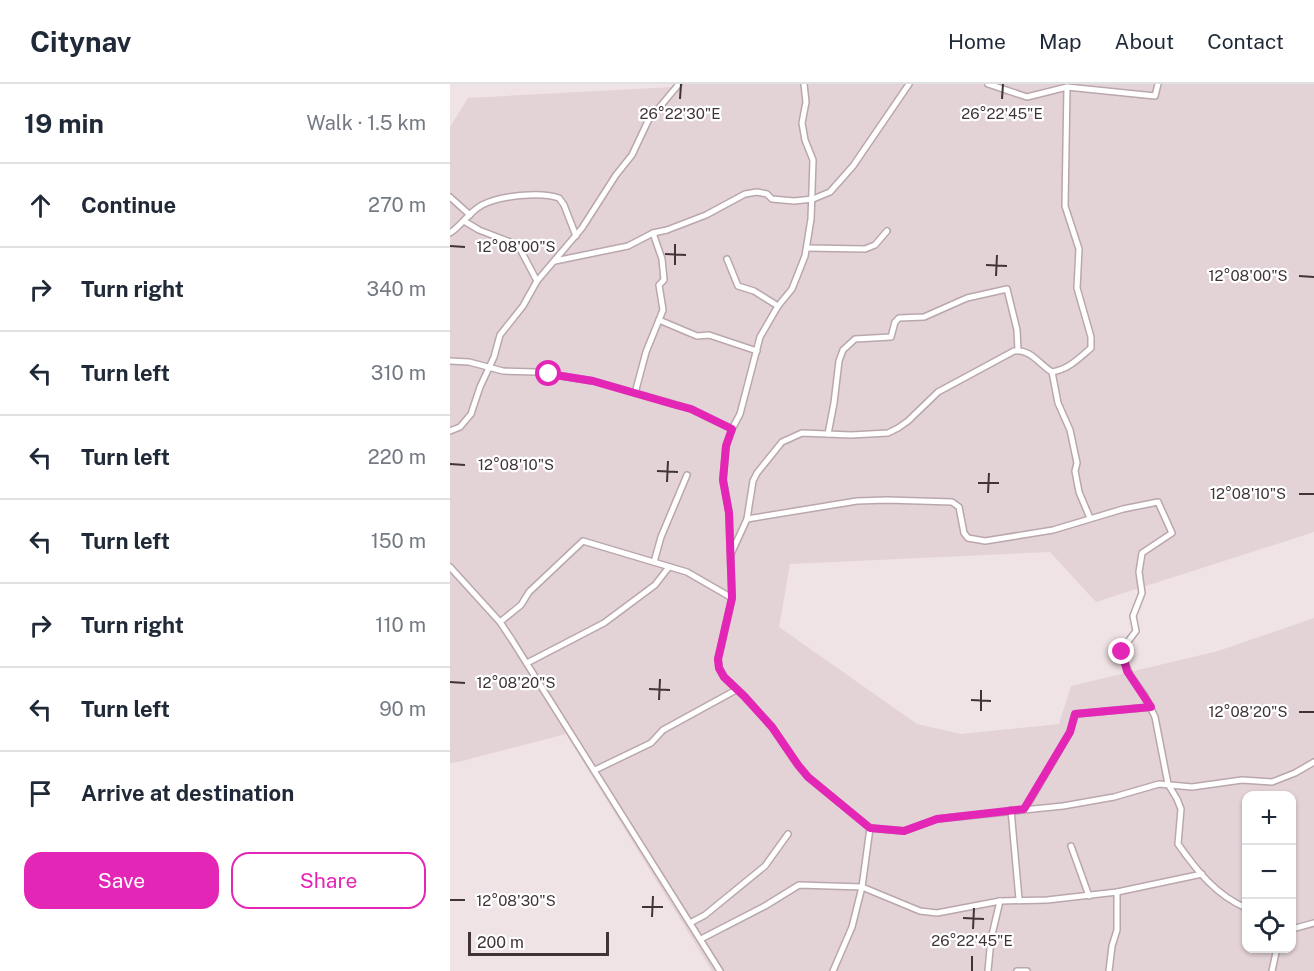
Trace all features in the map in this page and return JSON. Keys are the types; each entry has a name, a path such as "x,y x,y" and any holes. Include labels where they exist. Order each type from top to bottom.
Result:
{"street":[{"path":"450,431 467,421 500,335 523,306 537,281 576,236 632,155 648,121 679,84"},
{"path":"804,84 806,102 802,123 805,140 813,160 813,199 807,248 792,289 778,306 760,337 740,414 726,446 723,480 728,502 732,598 718,659 719,668 724,677 772,727 808,777 870,828 904,831 937,819 1089,802 1147,786 1168,784 1192,787 1242,780 1272,782 1294,774 1314,762"},
{"path":"555,261 628,246 652,233 667,230 706,215 745,194 757,192 767,194 772,199 794,201 813,199 831,192 909,84"},
{"path":"988,84 1028,97 1067,87 1151,96 1156,94 1158,84"},
{"path":"730,555 747,519 753,481 777,446 795,435 802,433 874,435 888,433 898,428 938,392 1018,350 1028,352 1039,364 1052,372 1064,370 1091,348 1092,344 1077,288 1079,249 1065,206 1067,87"},
{"path":"450,196 470,215"},
{"path":"450,233 481,206 511,196 556,197 564,205 576,236"},
{"path":"464,221 479,230 518,245 537,281"},
{"path":"807,248 865,249 875,245 887,231"},
{"path":"635,393 646,352 663,307 659,285 663,281 663,273 660,254 652,233"},
{"path":"727,259 738,286 750,289 778,306"},
{"path":"828,434 839,361 843,350 855,339 861,337 891,337 895,322 899,318 924,317 967,298 1007,289 1017,330 1018,350"},
{"path":"659,320 697,336 709,335 757,351"},
{"path":"450,361 593,381 691,409 732,429"},
{"path":"1052,372 1054,391 1070,430 1077,463 1075,471 1079,492 1090,518"},
{"path":"654,562 661,537 687,475"},
{"path":"747,519 857,501 952,502 959,507 964,533 968,538 984,541 1042,533 1090,518 1158,502 1172,531 1171,535 1142,553 1139,572 1142,593 1132,616 1136,631 1122,652 1127,671 1151,707 1157,724 1160,752 1168,784 1181,809 1178,844 1222,896 1242,906"},
{"path":"500,622 583,541 687,572 732,598"},
{"path":"450,567 500,622 720,971"},
{"path":"527,663 604,623 655,585 669,567"},
{"path":"595,770 651,743 670,725 736,690"},
{"path":"1024,809 1070,732 1075,714 1151,707"},
{"path":"1011,810 1019,899"},
{"path":"833,971 852,927 870,828"},
{"path":"690,923 705,915 765,866 788,834"},
{"path":"1071,846 1089,896"},
{"path":"701,939 765,906 799,885 861,887 928,913 1000,901 1089,896 1202,874"},
{"path":"1109,971 1112,946 1117,930 1117,892"},
{"path":"988,971 991,939 1000,901"},
{"path":"1296,928 1314,923"},
{"path":"1272,971 1276,953"},
{"path":"1017,971 1027,971"}],"shaded area":[{"path":"675,84 1314,84 1314,532 1096,602 1050,552 790,564 779,627 917,724 961,734 1059,724 1071,686 1218,651 1314,618 1314,971 712,971 566,734 450,763 450,127 468,98 673,87"}],"route":[{"path":"549,374 593,381 691,409 732,429 726,446 723,480 729,513 732,598 718,659 719,668 724,677 772,727 808,777 870,828 904,831 937,819 1024,809 1070,732 1075,714 1151,707 1127,671 1122,652"}]}
